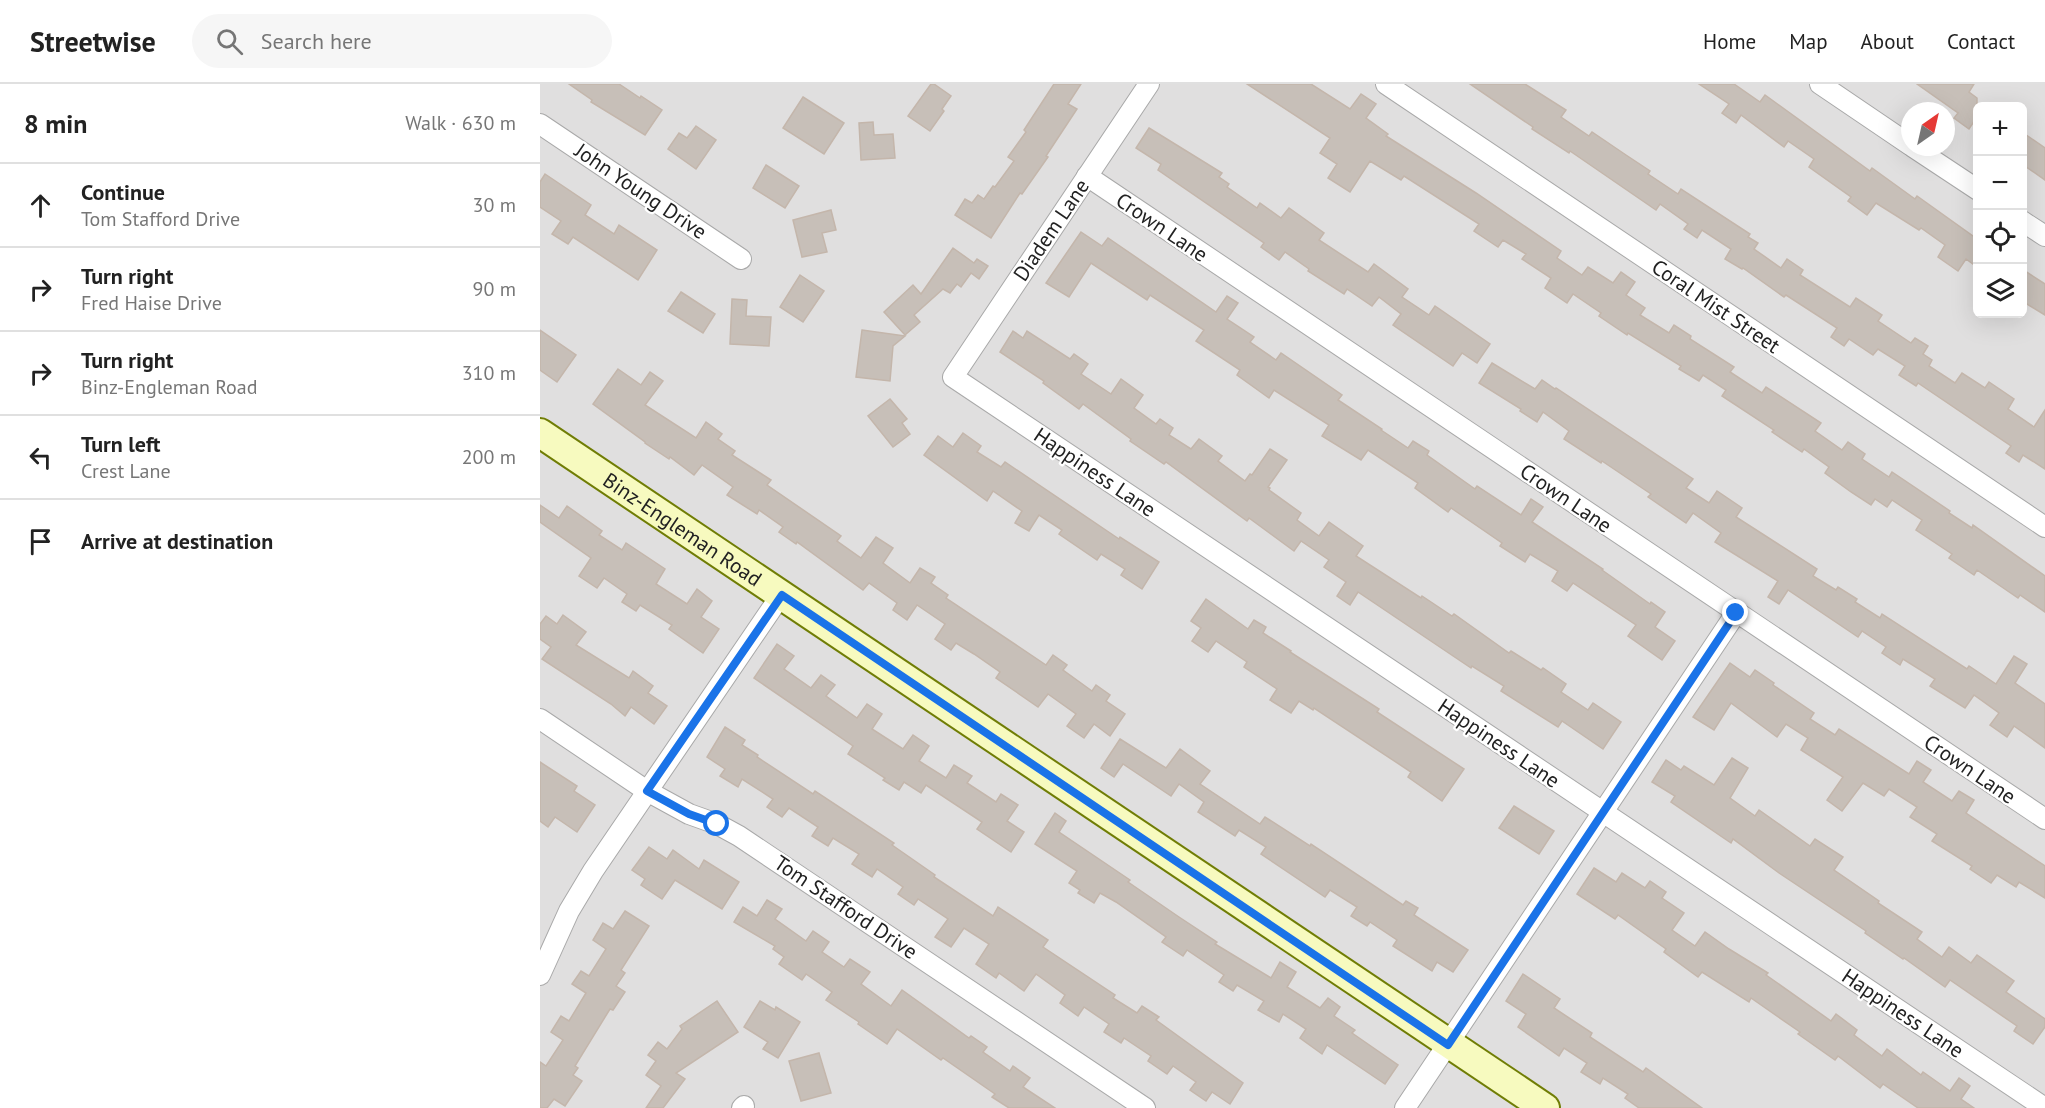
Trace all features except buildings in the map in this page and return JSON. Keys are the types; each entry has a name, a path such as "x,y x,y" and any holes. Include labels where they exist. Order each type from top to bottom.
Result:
{"street":[{"name":"Diadem Lane","path":"953,377 1149,84"},
{"name":"Coral Mist Street","path":"1386,84 2045,527"},
{"path":"1820,84 1901,139"},
{"name":"John Young Drive","path":"540,124 741,259"},
{"path":"1927,156 1973,187"},
{"name":"Crown Lane","path":"1087,177 2045,819"},
{"path":"2027,224 2045,236"},
{"name":"Happiness Lane","path":"953,377 2045,1108"},
{"name":"Binz-Engleman Road","path":"540,433 1545,1108"},
{"path":"540,975 569,910 647,791 782,595"},
{"path":"1405,1108 1736,613"},
{"name":"Tom Stafford Drive","path":"540,718 647,791 689,814 717,824 739,836 1145,1108"}],"shaded area":[{"path":"540,84 2045,84 2045,1108 540,1108"}],"route":[{"path":"717,824 689,814 647,791 782,595 1448,1045 1736,613"}]}
